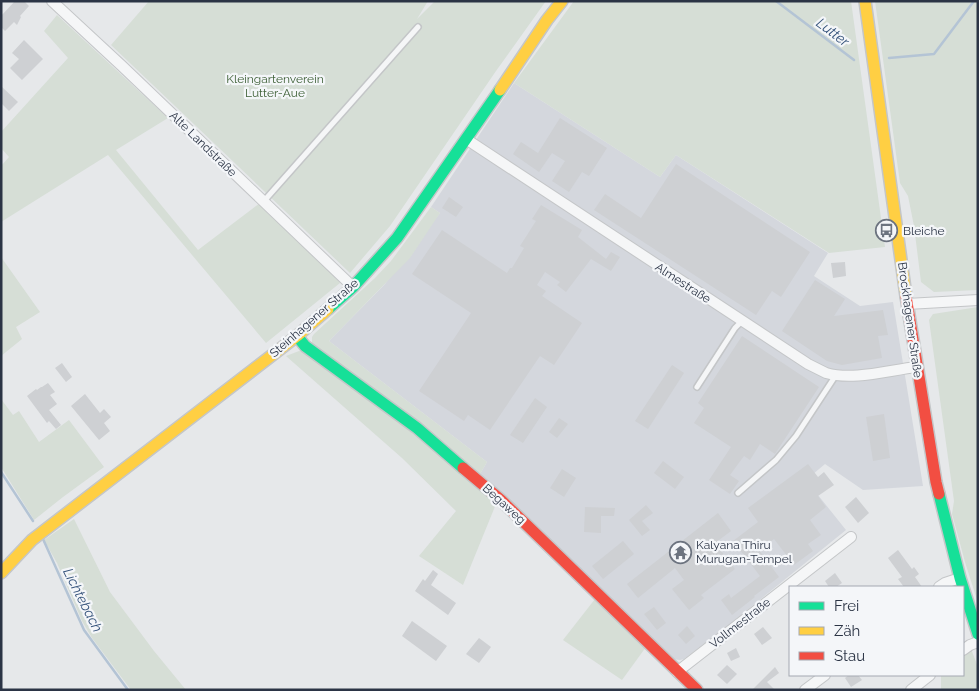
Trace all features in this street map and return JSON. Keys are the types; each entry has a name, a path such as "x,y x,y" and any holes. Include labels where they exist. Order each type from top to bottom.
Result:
{"main road":[{"name":"Steinhagener Straße","path":"1,573 32,540 297,336 353,287 397,238 562,1"},
{"name":"Brockhagener Straße","path":"865,1 917,366 936,482 963,586"},
{"name":"Begaweg","path":"297,336 305,346 417,428 501,500 697,690"},
{"name":"Brockhagener Straße","path":"964,590 978,634"}],"street":[{"name":"Alte Landstraße","path":"52,1 353,287"},
{"name":"Almestraße","path":"466,140 808,364 826,372 843,376 917,366"},
{"path":"908,304 978,300"},
{"name":"Vollmestraße","path":"677,672 851,537"},
{"path":"940,586 960,578"},
{"path":"964,649 978,642"},
{"path":"805,690 824,676"},
{"path":"912,690 929,676"}],"lane":[{"path":"264,202 418,27"},
{"path":"697,387 735,328 742,321"},
{"path":"738,493 776,460 796,436 836,374"}],"shaded area":[{"path":"514,83 660,177 676,155 828,253 814,276 860,306 893,302 923,486 863,490 825,464 806,480 846,530 684,659 672,659 480,474 487,462 329,341 385,284 440,213 431,207"}],"green space":[{"name":"Kleingartenverein Lutter-Aue","path":"149,1 428,1 417,19 435,1 546,1 390,226 350,273 111,45"},
{"path":"574,1 851,1 885,247 829,253 676,155 660,177 514,83"},
{"path":"875,1 978,1 978,290 934,292 921,282 908,196 900,183"},
{"path":"57,15 168,118 116,150 198,250 260,203 334,273 340,283 266,343 108,155 1,222 1,166 9,157 1,148 1,132 68,58 44,31"},
{"path":"431,207 440,213 410,258 329,341 487,462 480,474 312,343 314,334 391,261"},
{"path":"1,257 40,312 16,327 22,339 1,356"},
{"path":"978,307 978,603 952,514 954,501 929,320 933,314"},
{"path":"299,351 305,352 397,421 475,483 496,504 463,585 419,556 456,511 402,458 286,356"},
{"path":"1,399 13,415 19,411 39,442 69,420 104,467 34,520 1,467"},
{"path":"74,519 110,592 186,690 131,690 92,638 82,621 57,563 44,540"},
{"path":"595,599 646,647 622,680 563,640"},
{"path":"971,649 978,667 978,690 941,690 941,676 964,676 964,654"}],"building":[{"path":"15,1 24,1 29,6 20,16 17,25 14,22 5,31 1,27 1,16"},
{"path":"24,40 43,59 22,80 10,68 19,59 12,53"},
{"path":"1,86 18,102 9,111 1,103"},
{"path":"560,118 607,148 589,176 582,172 569,192 552,181 565,161 552,153 539,172 513,154 521,142 538,153"},
{"path":"676,164 810,252 781,297 772,291 756,315 594,210 605,194 641,218"},
{"path":"449,197 463,207 456,217 442,208"},
{"path":"541,205 582,230 578,237 606,259 611,252 620,257 611,271 591,259 566,292 557,285 560,282 545,272 537,285 546,291 542,296 582,323 554,365 540,356 490,430 468,415 464,421 419,391 471,313 412,274 442,230 507,273 524,248 520,246 536,221 532,219"},
{"path":"845,262 846,276 833,278 831,263"},
{"path":"815,280 845,299 834,316 883,310 888,335 878,336 882,358 842,365 827,361 782,331"},
{"path":"742,336 819,387 775,454 760,444 750,460 744,456 730,475 739,481 730,494 709,480 731,447 694,423 704,408 698,403"},
{"path":"62,363 72,377 66,382 55,368"},
{"path":"672,365 684,373 648,429 635,421"},
{"path":"48,383 55,392 50,395 57,404 49,410 61,425 56,429 49,421 47,423 27,396"},
{"path":"85,394 100,413 104,409 111,417 104,423 110,431 99,440 71,406"},
{"path":"535,398 547,407 523,443 510,435"},
{"path":"884,414 890,458 873,461 866,417"},
{"path":"559,418 568,424 557,438 549,432"},
{"path":"663,461 684,477 675,489 654,473"},
{"path":"808,464 818,477 824,472 834,485 818,496 826,507 810,520 821,535 808,544 813,551 794,565 774,539 759,550 779,577 732,615 721,600 729,594 731,598 760,576 733,541 758,522 748,508"},
{"path":"562,469 576,478 564,497 550,488"},
{"path":"856,497 869,513 858,523 845,507"},
{"path":"646,505 653,513 642,521 650,530 642,536 629,520"},
{"path":"585,507 615,508 614,516 601,516 601,533 584,532"},
{"path":"718,513 731,531 715,543 735,569 701,595 704,598 689,610 672,589 684,580 675,568 638,598 627,584"},
{"path":"623,541 634,554 603,579 592,566"},
{"path":"898,550 912,569 914,567 919,574 915,577 921,586 903,586 898,579 902,577 888,558"},
{"path":"433,570 438,574 431,585 456,603 448,615 415,591 423,579 425,581"},
{"path":"835,573 842,583 838,586 828,586 825,581"},
{"path":"654,607 666,623 657,630 644,614"},
{"path":"412,621 447,646 436,661 402,636"},
{"path":"687,626 695,636 686,644 678,635"},
{"path":"763,627 772,638 762,645 754,634"},
{"path":"479,638 491,647 479,663 466,654"},
{"path":"736,648 740,657 731,661 727,653"},
{"path":"727,665 737,674 727,684 717,675"},
{"path":"775,667 779,673 767,682 775,690 752,690"},
{"path":"848,676 859,676 862,680 851,687 845,678"}],"waterway":[{"name":"Lutter","path":"776,1 854,60"},
{"name":"Lutter","path":"889,58 934,54 974,1"},
{"name":"Lichtebach","path":"1,472 33,521"},
{"name":"Lichtebach","path":"43,539 84,630 128,690"}],"traffic: fast":[{"path":"328,309 353,287 397,238 500,90"},
{"path":"297,336 305,346 417,428 463,468"},
{"path":"939,494 963,586"},
{"path":"964,590 978,634"}],"traffic: slow":[{"path":"500,90 562,1"},
{"path":"865,1 906,296"},
{"path":"1,573 32,540 297,336 328,309"}],"traffic: jam":[{"path":"906,296 939,494"},
{"path":"463,468 501,500 697,690"}],"place":[{"name":"Bleiche","path":"887,231"},
{"name":"Kalyana Thiru Murugan-Tempel","path":"680,552"}]}
